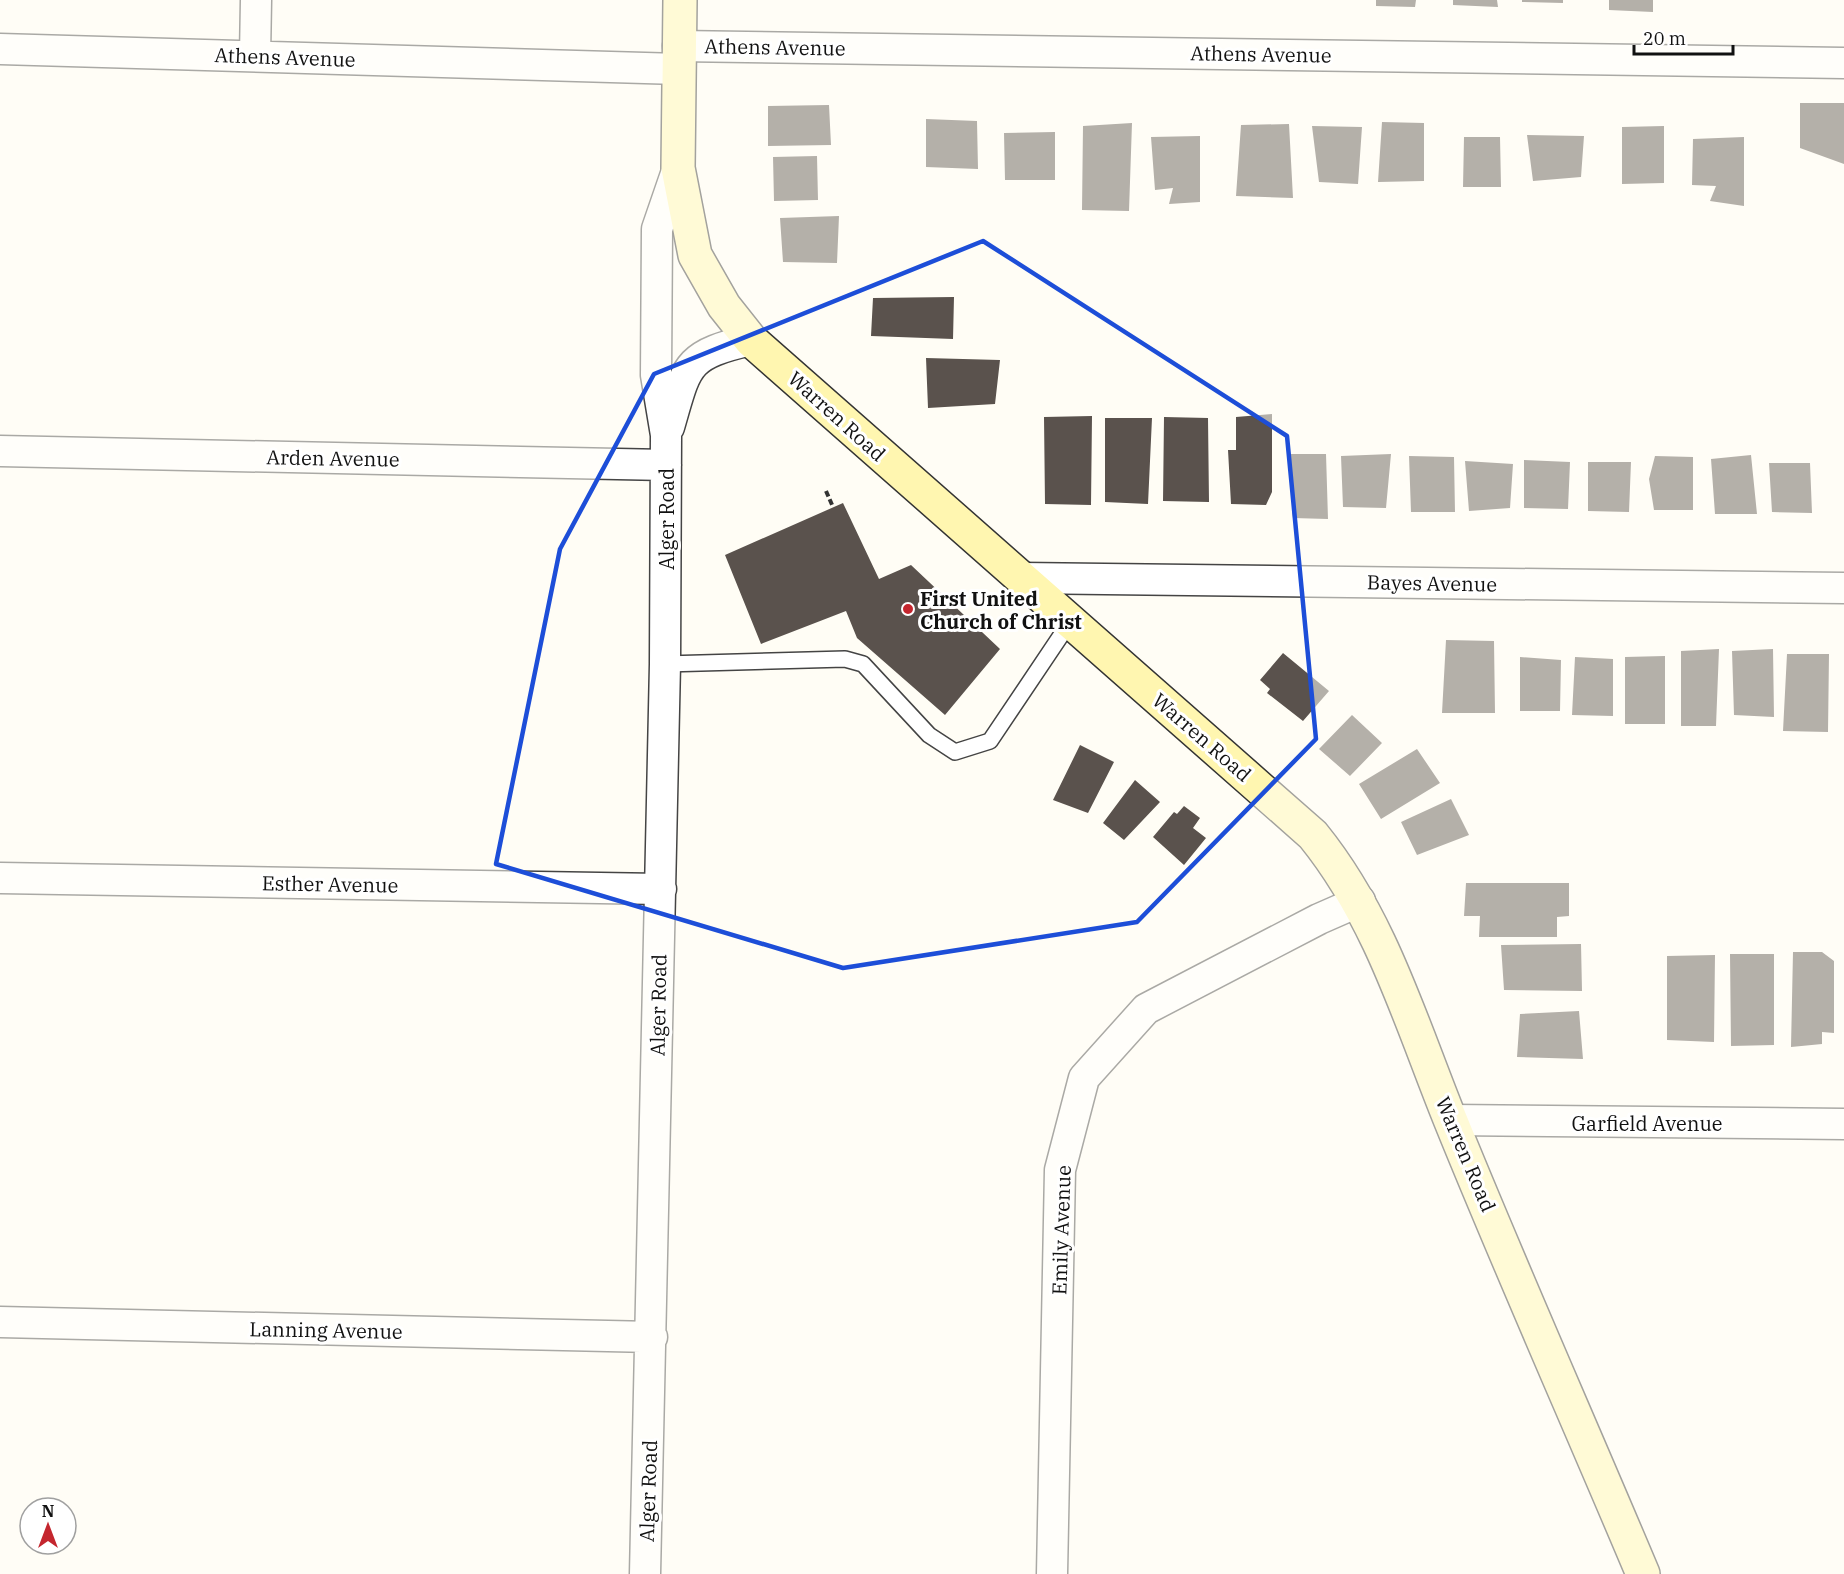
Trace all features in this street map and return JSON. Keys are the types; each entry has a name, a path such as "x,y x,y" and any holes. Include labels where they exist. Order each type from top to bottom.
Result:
{"main road":[{"name":"Warren Road","path":"680,0 678,168 695,255 723,306 751,340 1313,835 1339,867 1360,901 1391,969 1450,1120 1643,1574"}],"street":[{"path":"255,56 256,0"},
{"name":"Athens Avenue","path":"0,49 255,56 1844,63"},
{"name":"Alger Road","path":"645,1574 665,664 666,435 656,375 657,229 678,168"},
{"name":"Alger Road","path":"666,435 683,379 690,365 700,356 715,348 751,340"},
{"name":"Arden Avenue","path":"0,451 666,465"},
{"name":"Bayes Avenue","path":"1021,578 1844,588"},
{"name":"Esther Avenue","path":"0,878 661,889"},
{"name":"Emily Avenue","path":"1052,1574 1060,1170 1084,1078 1146,1009 1319,919 1360,901"},
{"name":"Garfield Avenue","path":"1450,1120 1844,1124"},
{"name":"Lanning Avenue","path":"0,1322 652,1337"}],"lane":[{"path":"665,664 845,658 863,664 928,735 955,752 990,741 1070,622"}],"path":[{"path":"826,491 833,507"}],"highlighted area":[{"path":"983,241 1287,436 1316,739 1137,922 843,968 496,864 560,549 654,374"}],"building":[{"path":"1376,0 1416,0 1415,7 1376,6"},
{"path":"1453,0 1497,0 1498,7 1453,5"},
{"path":"1522,0 1563,0 1563,3 1522,2"},
{"path":"1609,0 1653,0 1653,12 1609,10"},
{"path":"1800,103 1844,103 1844,164 1800,148"},
{"path":"829,105 831,145 768,146 768,106"},
{"path":"926,119 977,121 978,169 926,167"},
{"path":"1382,122 1424,123 1424,181 1378,182"},
{"path":"1132,123 1129,211 1082,210 1083,126"},
{"path":"1289,124 1293,198 1236,196 1241,125"},
{"path":"1312,126 1362,127 1358,184 1319,182"},
{"path":"1664,126 1664,183 1622,184 1622,127"},
{"path":"1055,132 1055,180 1005,180 1004,133"},
{"path":"1527,135 1584,136 1581,177 1533,181"},
{"path":"1200,136 1200,202 1169,204 1173,188 1155,190 1151,137"},
{"path":"1464,137 1500,137 1501,187 1463,187"},
{"path":"1744,137 1744,206 1710,201 1716,186 1692,185 1693,139"},
{"path":"817,156 818,200 774,201 773,157"},
{"path":"839,216 837,263 783,262 780,218"},
{"path":"954,297 953,339 871,336 873,298"},
{"path":"926,358 1000,360 995,404 928,408"},
{"path":"1272,414 1272,492 1266,505 1231,504 1228,450 1236,450 1236,417"},
{"path":"1092,416 1091,505 1045,504 1044,417"},
{"path":"1164,417 1208,418 1209,502 1163,501"},
{"path":"1105,418 1152,418 1148,504 1105,502"},
{"path":"1289,454 1326,454 1328,519 1293,518"},
{"path":"1391,454 1386,508 1343,507 1341,456"},
{"path":"1751,455 1757,514 1715,514 1711,459"},
{"path":"1409,456 1454,457 1455,512 1411,512"},
{"path":"1655,456 1693,457 1693,510 1654,510 1649,479"},
{"path":"1524,460 1570,462 1568,509 1524,508"},
{"path":"1465,461 1513,464 1510,508 1469,511"},
{"path":"1588,462 1631,462 1629,512 1588,511"},
{"path":"1769,463 1810,463 1812,513 1772,512"},
{"path":"843,503 879,579 911,565 1000,649 945,715 857,638 846,611 761,644 725,555"},
{"path":"1446,640 1494,641 1495,713 1442,713"},
{"path":"1719,649 1716,726 1681,726 1681,651"},
{"path":"1773,649 1774,717 1734,715 1732,651"},
{"path":"1283,653 1329,691 1303,721 1267,693 1270,689 1260,680"},
{"path":"1787,654 1829,654 1828,732 1783,731"},
{"path":"1665,656 1665,724 1625,724 1625,657"},
{"path":"1520,657 1561,660 1560,711 1520,711"},
{"path":"1575,657 1613,659 1613,716 1572,715"},
{"path":"1352,715 1382,743 1350,776 1319,749"},
{"path":"1080,745 1114,762 1088,813 1053,800"},
{"path":"1417,749 1440,783 1381,819 1359,784"},
{"path":"1135,780 1160,802 1124,840 1103,823"},
{"path":"1451,799 1469,835 1417,855 1401,822"},
{"path":"1184,806 1200,818 1193,828 1206,838 1184,865 1153,837 1174,812 1177,814"},
{"path":"1466,883 1569,883 1569,916 1557,917 1557,937 1479,937 1480,916 1464,916"},
{"path":"1581,944 1582,991 1504,990 1501,945"},
{"path":"1793,952 1822,952 1834,961 1834,1033 1822,1032 1822,1044 1791,1047"},
{"path":"1730,954 1774,954 1774,1045 1731,1046"},
{"path":"1715,955 1714,1042 1667,1040 1667,956"},
{"path":"1579,1011 1583,1059 1517,1057 1520,1014"}],"place":[{"name":"First United Church of Christ","path":"908,609"}]}
